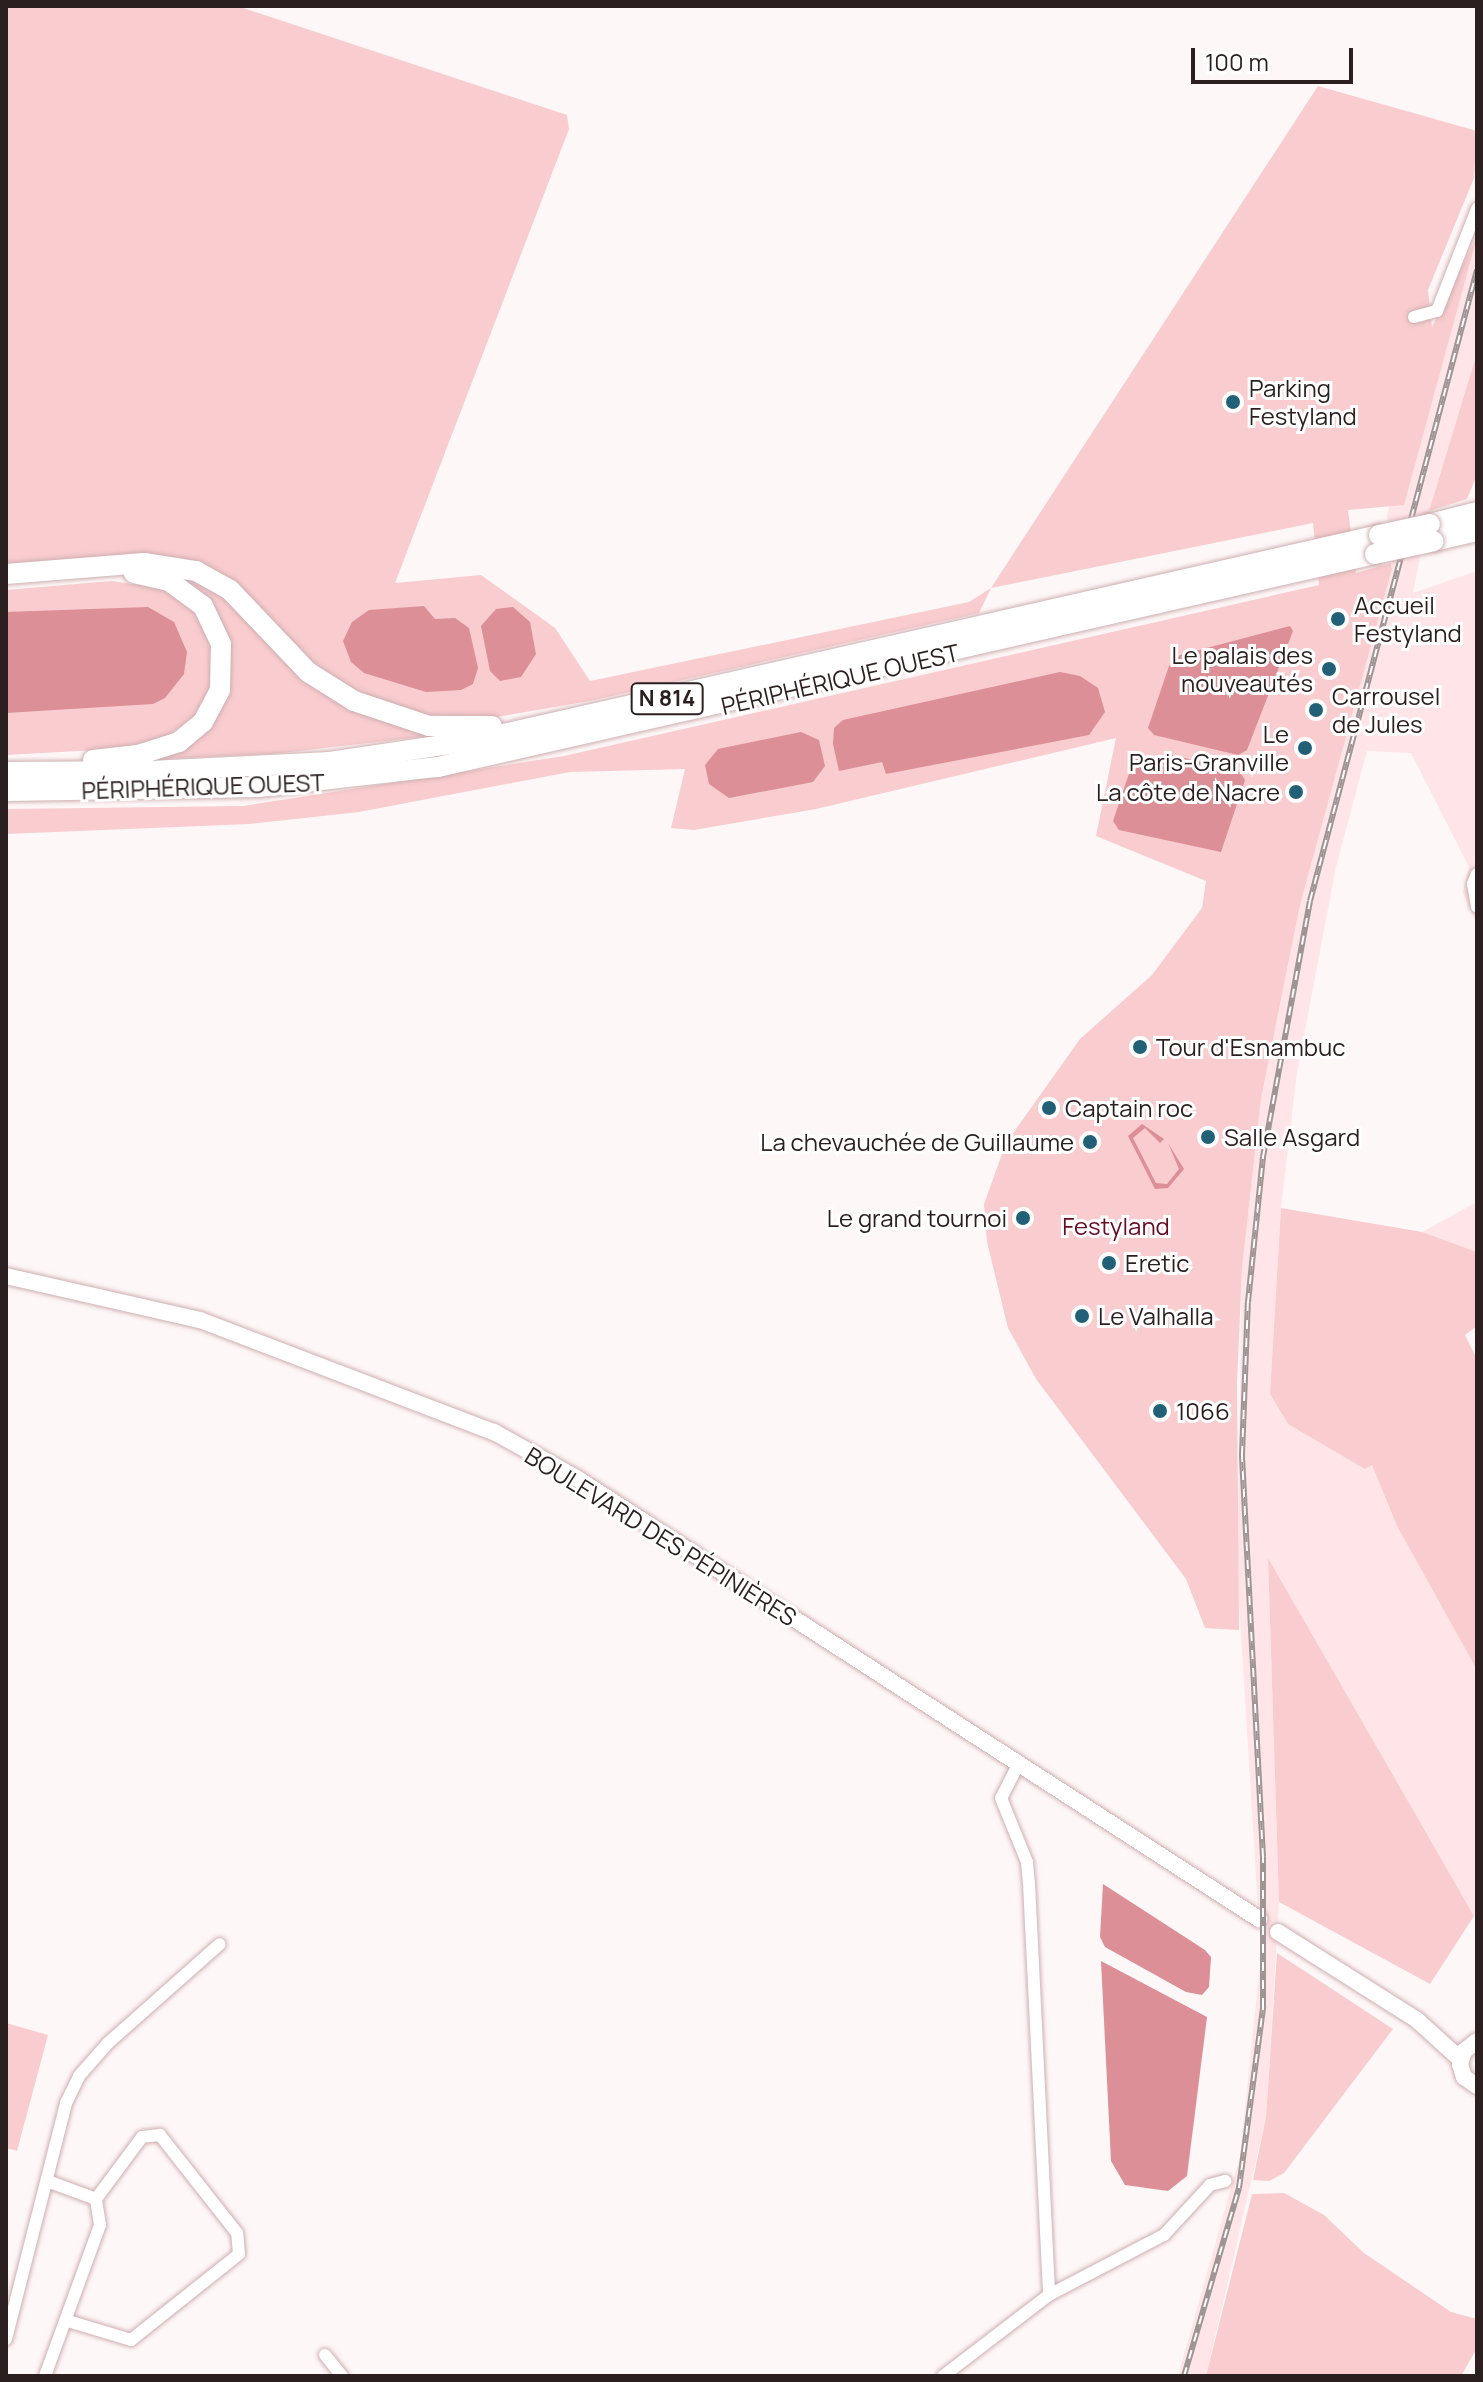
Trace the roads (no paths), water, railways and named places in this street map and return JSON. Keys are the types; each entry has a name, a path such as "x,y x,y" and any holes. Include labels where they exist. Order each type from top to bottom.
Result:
{"highway":[{"name":"PÉRIPHÉRIQUE OUEST","path":"1432,533 1477,512"},
{"name":"PÉRIPHÉRIQUE OUEST","path":"7,778 259,787 438,767 1377,544 1432,533 1477,531"},
{"name":"PÉRIPHÉRIQUE OUEST","path":"7,778 330,762 477,740 1316,559"},
{"path":"6,574 144,563 196,571 230,590 323,683 368,708 416,723 481,727 635,706"},
{"path":"6,583 121,573 169,581 203,606 217,630 224,658 214,706 179,742 138,755 7,778"}],"main road":[{"name":"BOULEVARD DES PÉPINIÈRES","path":"6,1276 200,1320 494,1432 578,1479 1259,1919"},
{"path":"1278,1932 1444,2042 1467,2050 1464,2077 1477,2086"}],"street":[{"path":"1414,317 1437,311 1477,209"},
{"path":"1477,874 1473,884 1477,907"},
{"path":"1018,1765 1001,1798 1027,1862 1049,2295"},
{"path":"6,2339 50,2182 66,2103 79,2076 108,2043 220,1944"},
{"path":"45,2376 68,2321 100,2225 96,2199 142,2137 160,2135 237,2233 239,2254 131,2340 68,2321"},
{"path":"943,2376 1049,2295 1141,2251 1176,2224 1210,2185 1225,2181"},
{"path":"50,2182 96,2199"},
{"path":"325,2355 342,2376"}],"railway":[{"path":"1184,2376 1239,2188 1263,2007 1263,1857 1242,1455 1248,1302 1263,1157 1310,901 1477,270"}],"place":[{"name":"Parking Festyland","path":"1233,402"},
{"name":"Accueil Festyland","path":"1338,619"},
{"name":"Le palais des nouveautés","path":"1329,669"},
{"name":"Carrousel de Jules","path":"1316,710"},
{"name":"Le Paris-Granville","path":"1305,748"},
{"name":"La côte de Nacre","path":"1296,792"},
{"name":"Tour d'Esnambuc","path":"1140,1047"},
{"name":"Captain roc","path":"1049,1108"},
{"name":"Salle Asgard","path":"1208,1137"},
{"name":"La chevauchée de Guillaume","path":"1090,1142"},
{"name":"Le grand tournoi","path":"1023,1218"},
{"name":"Eretic","path":"1109,1263"},
{"name":"Le Valhalla","path":"1082,1316"},
{"name":"1066","path":"1160,1411"}],"park label":[{"name":"Festyland","path":"1116,1226"}]}
